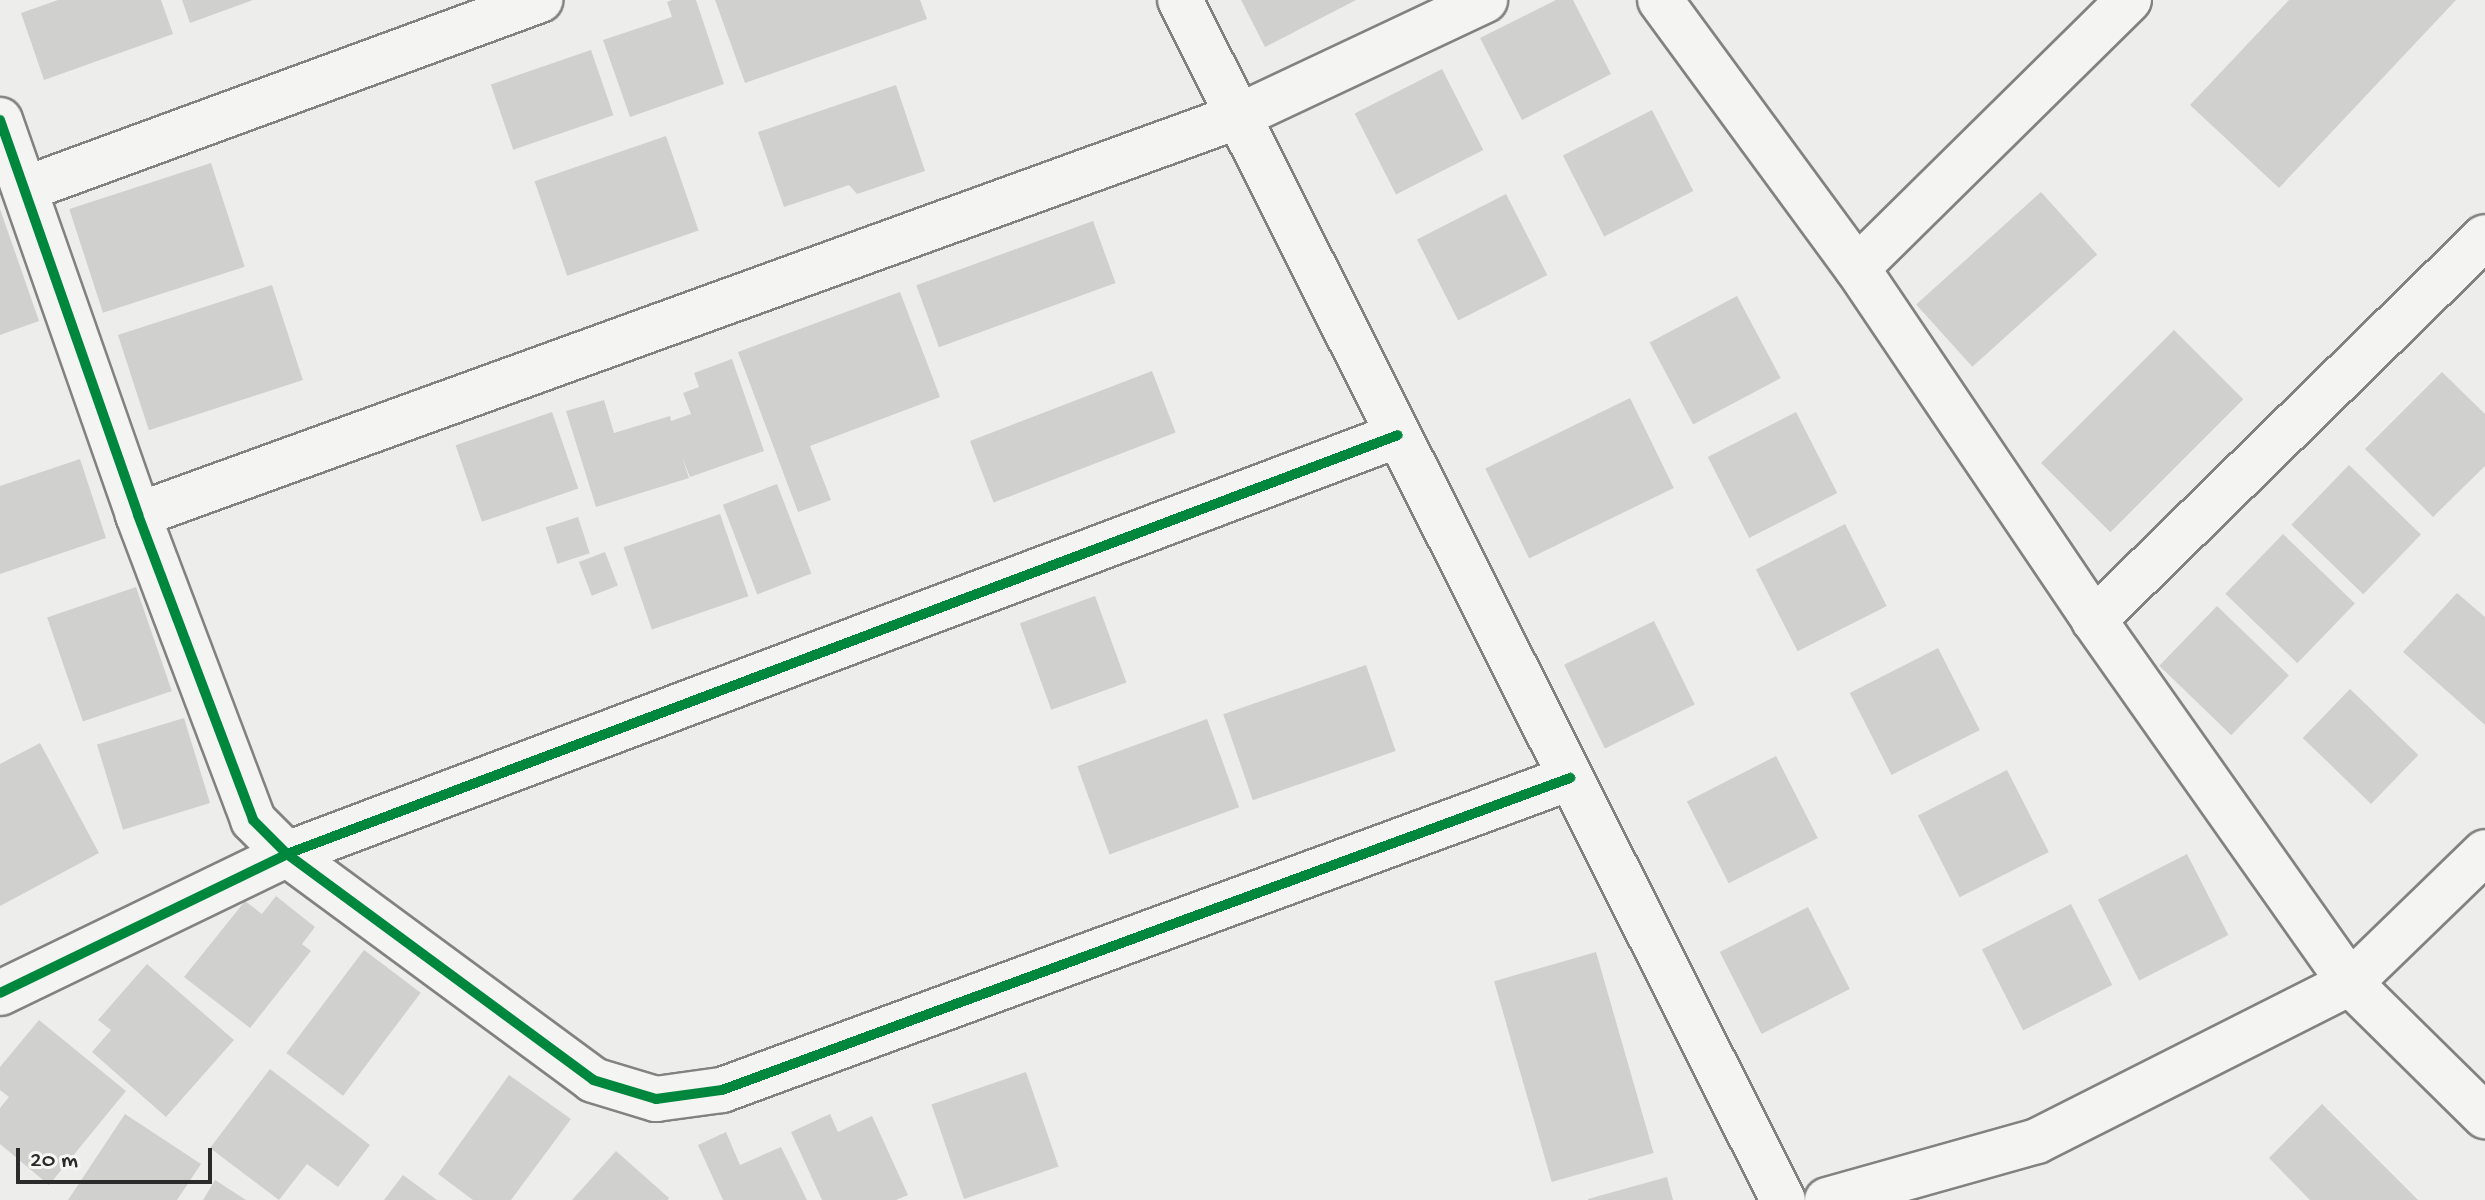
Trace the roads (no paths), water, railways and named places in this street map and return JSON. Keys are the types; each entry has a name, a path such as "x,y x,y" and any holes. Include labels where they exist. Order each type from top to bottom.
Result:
{"street":[{"path":"25,189 540,0"},
{"path":"1180,0 1783,1200"},
{"path":"138,515 1239,116 1485,0"},
{"path":"1660,0 1857,268 2094,620 2350,983 2485,1116"},
{"path":"1857,268 2129,0"},
{"path":"0,120 138,515 253,820 287,854 593,1080 656,1099 722,1090 1570,778"},
{"path":"2094,620 2485,237"},
{"path":"0,993 287,854 1398,435"},
{"path":"1827,1200 2037,1141 2350,983 2485,852"}]}
